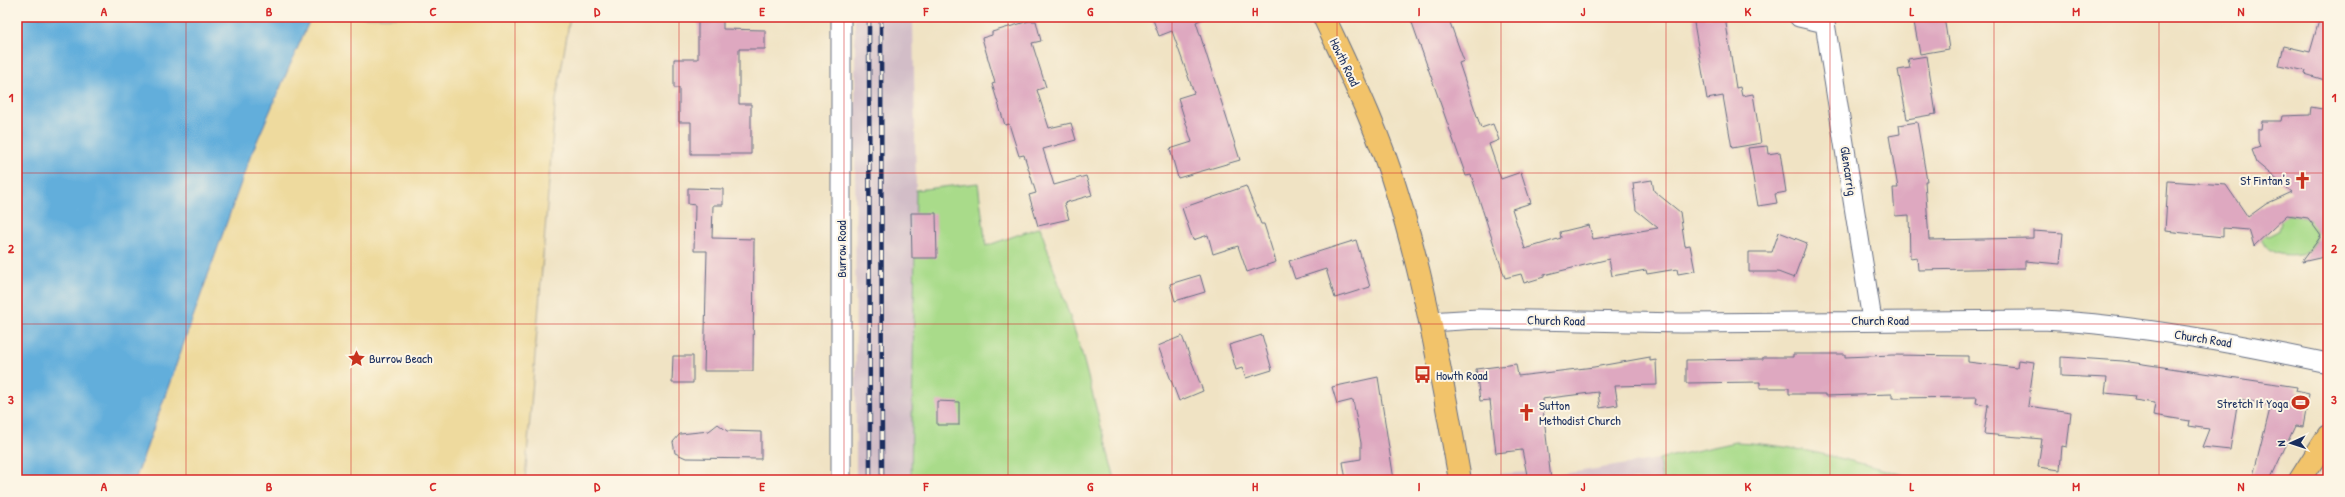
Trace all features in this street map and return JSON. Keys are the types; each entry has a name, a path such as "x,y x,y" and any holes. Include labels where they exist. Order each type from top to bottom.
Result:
{"main road":[{"name":"Howth Road","path":"1324,17 1366,105 1397,193 1429,322 1460,480"},
{"path":"2300,480 2328,436"}],"street":[{"name":"Burrow Road","path":"841,17 841,480"},
{"name":"Glencarrig","path":"1799,17 1830,20 1872,320"},
{"name":"Church Road","path":"1429,322 1478,319 1681,323 1872,320 2043,320 2097,323 2219,340 2328,363"}],"shaded area":[{"path":"855,17 913,17 916,190 911,480 856,480"},
{"path":"1659,459 1662,480 1479,480 1478,475 1549,471 1550,476"}],"green space":[{"path":"978,183 986,246 1040,227 1081,350 1115,480 911,480 916,190"},
{"path":"2286,215 2306,218 2315,226 2317,231 2316,241 2306,253 2293,255 2280,254 2269,249 2264,244 2261,237 2265,234 2269,236 2279,231 2281,222 2279,219"},
{"path":"1736,442 1807,451 1853,461 1921,480 1662,480 1659,459"}],"sand":[{"name":"Burrow Beach","path":"311,17 570,17 555,106 525,480 135,480 250,157"}],"water":[{"path":"17,17 311,17 250,157 135,480 17,480"}],"building":[{"path":"698,17 723,17 723,29 765,30 765,49 739,49 739,104 751,104 751,154 691,154 691,122 679,122 679,88 674,88 674,59 698,59"},
{"path":"1152,17 1206,17 1196,22 1240,160 1178,178 1170,149 1192,142 1178,98 1194,93 1172,31 1159,36"},
{"path":"1410,17 1448,17 1464,61 1459,63 1481,128 1493,124 1499,140 1489,144 1501,179 1521,172 1531,203 1512,209 1525,249 1561,238 1560,232 1589,225 1593,239 1658,228 1636,210 1633,183 1652,180 1654,191 1680,212 1685,246 1690,245 1695,271 1678,274 1677,269 1647,274 1646,270 1612,276 1609,259 1544,275 1544,277 1524,283 1521,274 1505,278 1471,175 1466,176"},
{"path":"1693,17 1725,17 1736,88 1740,87 1742,96 1753,94 1761,143 1732,148 1723,96 1707,99"},
{"path":"1913,17 1944,17 1949,49 1920,54"},
{"path":"2320,17 2328,17 2328,81 2305,74 2306,71 2279,65 2284,46 2310,52"},
{"path":"1029,21 1036,21 1041,41 1032,43 1046,87 1037,90 1049,128 1071,123 1076,140 1043,149 1054,185 1086,176 1092,195 1064,203 1069,219 1038,226 1029,195 1036,193 1024,155 1019,156 1009,124 1005,125 992,84 995,83 982,38 992,35 992,32"},
{"path":"1927,56 1936,114 1907,119 1898,70 1910,68 1908,59"},
{"name":"St Fintan's","path":"2311,107 2328,110 2328,256 2302,262 2321,236 2308,218 2287,215 2254,246 2249,230 2223,228 2223,237 2165,231 2168,181 2226,185 2248,217 2266,204 2292,192 2257,163 2252,150 2260,147 2258,141 2258,129 2261,129 2262,121 2281,121 2282,116 2310,115"},
{"path":"1917,122 1927,181 1925,181 1929,240 2033,238 2033,231 2063,233 2060,264 2025,261 2025,268 1918,270 1917,257 1910,258 1909,215 1895,216 1893,188 1898,188 1889,136 1900,134 1899,125"},
{"path":"1767,146 1768,154 1780,152 1786,192 1775,194 1777,203 1758,206 1748,148"},
{"path":"1246,186 1261,224 1264,224 1276,262 1247,272 1238,246 1213,254 1208,235 1193,240 1182,208"},
{"path":"688,188 723,189 723,205 713,205 712,238 754,239 753,371 704,371 707,251 694,251 695,205 688,204"},
{"path":"911,213 936,213 937,258 912,258"},
{"path":"1779,232 1807,243 1794,278 1778,272 1749,272 1749,252 1772,252"},
{"path":"1356,240 1370,287 1335,298 1326,269 1295,279 1289,261"},
{"path":"1200,275 1205,292 1175,301 1170,284"},
{"path":"1262,335 1272,370 1246,378 1242,368 1236,370 1229,345"},
{"path":"1182,336 1203,391 1179,401 1158,346"},
{"path":"1793,354 1845,354 1845,357 1892,355 1968,356 1968,362 2017,368 2018,360 2034,362 2028,406 2071,412 2067,447 2062,446 2060,470 2038,467 2042,439 1984,434 1988,405 1976,403 1977,397 1892,398 1892,394 1825,396 1825,394 1789,394 1789,388 1760,388 1760,382 1686,383 1686,360 1763,359 1763,357 1793,357"},
{"path":"673,356 693,356 693,383 672,383"},
{"path":"1650,357 1650,361 1656,360 1657,385 1615,386 1618,405 1600,408 1598,392 1542,399 1551,480 1528,480 1522,450 1496,453 1490,400 1480,401 1476,369 1516,364 1518,376 1594,367"},
{"path":"2061,357 2123,361 2297,387 2296,391 2309,394 2303,427 2295,426 2270,480 2252,480 2271,405 2238,399 2230,450 2202,447 2209,429 2189,426 2190,421 2153,415 2155,403 2134,400 2135,396 2105,393 2107,378 2061,376"},
{"path":"1378,377 1394,480 1346,480 1343,462 1361,459 1361,443 1353,400 1337,404 1332,387"},
{"path":"937,401 959,402 959,425 937,425"},
{"path":"718,424 727,431 761,432 761,459 686,458 675,453 673,442 680,434 709,431"}],"railway":[{"path":"869,17 870,480"},
{"path":"881,17 882,480"}],"place":[{"name":"St Fintan's","path":"2303,180"},
{"name":"Burrow Beach","path":"356,358"},
{"name":"Howth Road","path":"1423,375"},
{"name":"Stretch It Yoga","path":"2301,403"},
{"name":"Sutton Methodist Church","path":"1526,412"}]}
